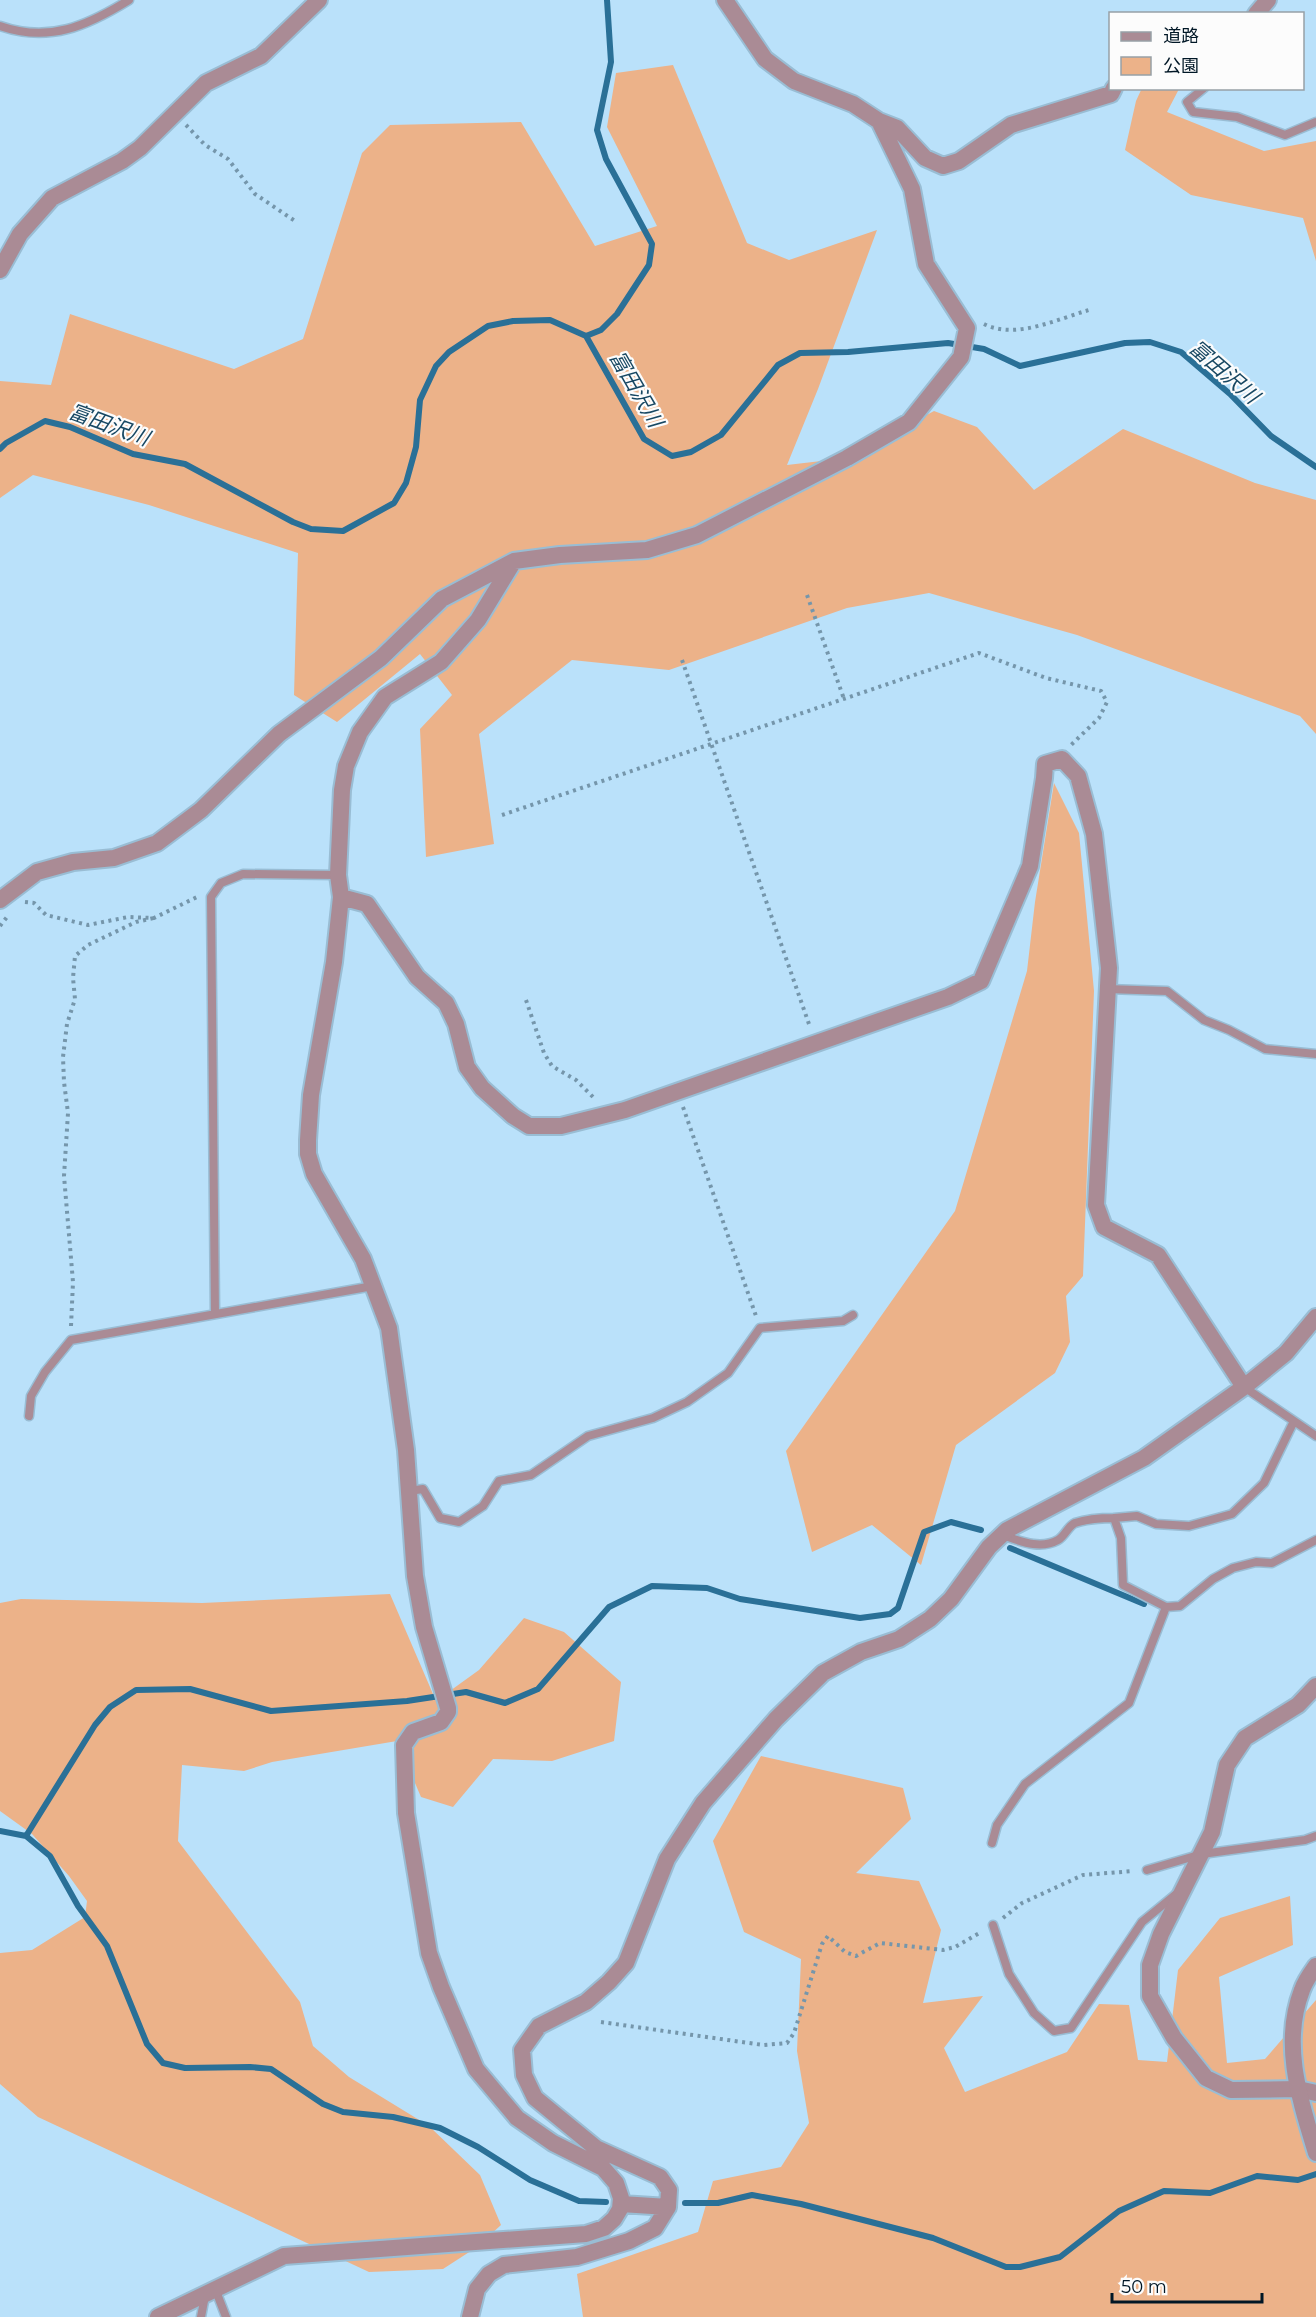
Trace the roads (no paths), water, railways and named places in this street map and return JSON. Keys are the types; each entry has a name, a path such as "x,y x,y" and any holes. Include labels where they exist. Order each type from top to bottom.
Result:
{"street":[{"path":"0,270 20,234 52,198 122,161 140,148 206,83 261,56 319,0"},
{"path":"725,0 765,59 794,81 853,104 879,121 897,128 925,158 943,166 959,161 1011,125 1111,94 1113,90"},
{"path":"1258,12 1268,0"},
{"path":"6,905 37,872 74,862 114,858 157,843 201,810 279,734 381,658 442,599 514,561 560,555 647,550 697,535 847,458 909,422 962,357 967,328 926,264 912,189 879,121"},
{"path":"158,2317 284,2256 586,2234 604,2228 614,2219 621,2204 620,2192 612,2176 603,2168 554,2143 517,2118 476,2069 433,1964 417,1887 406,1813 404,1744 413,1732 441,1722 448,1708 424,1627 415,1576 406,1450 389,1328 363,1259 314,1174 308,1154 311,1095 334,962 341,897 338,875 342,789 346,766 360,732 385,697 441,662 478,620 514,561"},
{"path":"341,897 367,904 417,977 446,1003 456,1024 467,1067 482,1088 513,1116 529,1126 561,1126 608,1115 678,1093 948,997 981,981 1030,866 1045,764 1062,759 1078,776 1094,834 1108,968 1096,1205 1104,1227 1158,1254 1244,1387"},
{"path":"470,2317 477,2289 489,2274 504,2265 577,2257 629,2241 656,2228 668,2207 669,2190 660,2177 596,2148 536,2098 524,2075 522,2050 539,2026 586,2002 626,1963 667,1859 703,1803 776,1719 823,1673 861,1652 899,1639 930,1619 951,1599 989,1547 1007,1530 1144,1458 1244,1387 1286,1353 1316,1317"},
{"path":"1316,1686 1298,1705 1245,1738 1227,1766 1212,1832 1161,1934 1150,1965 1150,1996 1174,2038 1206,2078 1231,2090 1298,2089 1316,2093"},
{"path":"1316,1966 1302,1989 1294,2018 1292,2046 1298,2089 1316,2153"},
{"path":"621,2204 668,2207"}],"lane":[{"path":"0,26 22,33 67,31 107,14 129,0"},
{"path":"1202,90 1187,102 1193,112 1237,117 1285,135 1316,122"},
{"path":"215,1314 211,897 221,883 243,874 338,875"},
{"path":"1107,990 1167,991 1204,1020 1265,1049 1316,1054"},
{"path":"29,1416 31,1396 45,1372 71,1340 373,1286"},
{"path":"409,1491 423,1489 440,1518 459,1522 483,1506 499,1481 531,1475 588,1436 653,1418 687,1402 728,1373 760,1328 843,1321 853,1315"},
{"path":"1244,1387 1316,1436"},
{"path":"1002,1535 1027,1544 1041,1545 1059,1539 1073,1524 1098,1518 1137,1516 1156,1524 1189,1526 1232,1514 1264,1483 1294,1421"},
{"path":"1114,1518 1121,1538 1123,1585 1166,1607 1180,1606 1214,1579 1233,1568 1256,1562 1272,1563 1316,1540"},
{"path":"992,1843 997,1825 1025,1784 1129,1703 1166,1607"},
{"path":"1147,1870 1202,1854 1316,1836"},
{"path":"993,1925 1008,1974 1034,2013 1054,2031 1071,2028 1142,1922 1187,1885"},
{"path":"201,2317 211,2293"},
{"path":"211,2293 225,2317"}],"waterway":[{"path":"586,336 601,330 617,314 649,265 652,244 606,159 597,130 611,62 607,0"},
{"name":"富田沢川","path":"0,449 6,443 45,421 70,427 133,454 185,464 293,522 311,529 343,531 394,503 406,483 416,447 420,400 436,366 449,352 488,326 513,321 550,320 586,336 644,439 672,456 691,452 721,435 778,365 800,353 848,352 948,343 984,349 1020,366 1125,343 1150,342 1181,352 1230,394 1271,436 1316,467"},
{"path":"26,1836 95,1725 110,1707 136,1690 190,1689 271,1711 407,1701 466,1692 505,1703 538,1689 609,1607 652,1586 707,1588 740,1599 860,1618 890,1614 898,1608 924,1532 951,1522 981,1530"},
{"path":"1010,1548 1144,1604"},
{"path":"0,1831 26,1836 50,1856 78,1906 107,1946 147,2044 163,2063 185,2068 271,2069 323,2104 343,2112 393,2117 440,2128 478,2147 530,2180 579,2201 606,2202"},
{"path":"685,2203 718,2203 752,2195 801,2204 933,2238 1006,2267 1020,2267 1060,2257 1119,2211 1164,2191 1210,2193 1257,2176 1298,2180 1316,2174"}]}
